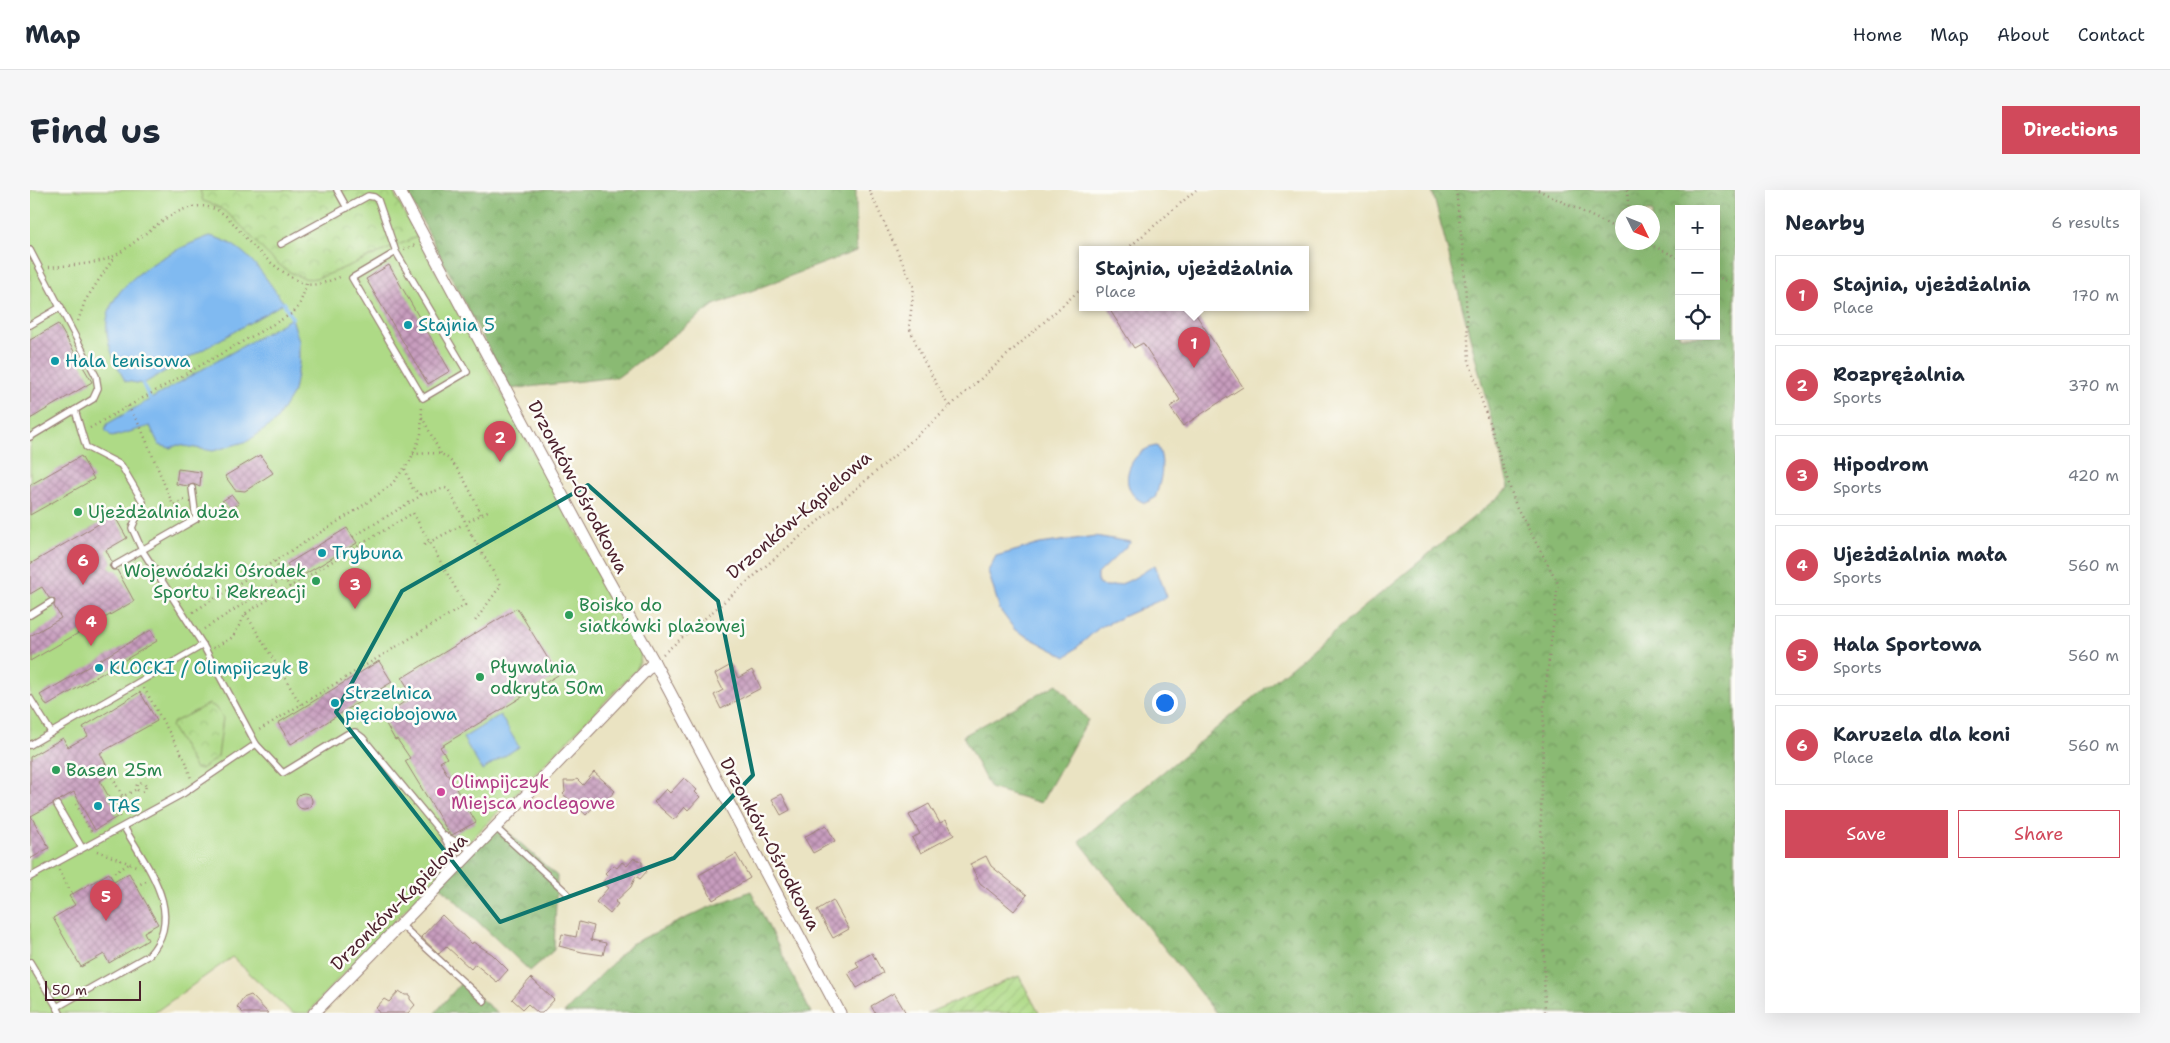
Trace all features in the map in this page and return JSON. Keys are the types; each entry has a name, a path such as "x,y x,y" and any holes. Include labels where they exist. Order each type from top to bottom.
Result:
{"street":[{"name":"Drzonków-Ośrodkowa","path":"399,190 597,560 654,662 840,1013"},
{"name":"Drzonków-Kąpielowa","path":"314,1013 474,851 654,662"}],"lane":[{"path":"337,190 347,208"},
{"path":"281,244 368,196 378,200 396,252 467,372 423,398 352,278 396,252"},
{"path":"30,250 96,376 98,388 92,399 30,436"},
{"path":"30,325 61,307"},
{"path":"76,410 86,447 121,465 143,502 132,528 142,550 203,644 256,744 283,773 347,734 355,732 363,738 443,835 460,865"},
{"path":"114,566 196,519 192,488"},
{"path":"30,614 51,602"},
{"path":"30,745 203,644"},
{"path":"30,698 51,732"},
{"path":"30,876 184,793 256,744"},
{"path":"57,805 82,848"},
{"path":"30,962 59,1010 149,955 159,944 164,930 166,913 159,890 124,827"},
{"path":"496,828 567,893"},
{"path":"443,835 474,851"},
{"path":"400,924 484,1001"}],"path":[{"path":"869,190 914,287 910,327 924,362 949,407"},
{"path":"1131,246 1196,190"},
{"path":"1456,190 1464,260 1469,361 1516,506 1558,583 1544,702 1541,820 1545,1013"},
{"path":"1538,190 1615,228"},
{"path":"1627,190 1628,205"},
{"path":"40,267 84,264 115,256 180,210 196,205 214,208 231,220 251,245 272,262 307,284 343,276 352,278"},
{"path":"396,252 426,241"},
{"path":"1660,249 1675,256"},
{"path":"74,333 85,301 115,256"},
{"path":"1720,278 1735,285"},
{"path":"82,432 293,313 299,306 307,284"},
{"name":"Drzonków-Kąpielowa","path":"654,662 949,407 1079,291"},
{"path":"185,617 365,504 392,484 405,468 421,435 423,398"},
{"path":"128,406 141,428 173,506 192,496"},
{"path":"422,416 442,454 458,470 481,515"},
{"path":"413,454 442,454"},
{"path":"405,468 413,489 422,496"},
{"path":"353,537 422,496 445,488 448,489 472,536 501,585 473,624"},
{"path":"469,521 488,511"},
{"path":"207,652 233,637 246,613 413,513 465,605 251,735"},
{"path":"424,545 462,525"},
{"path":"275,561 290,587"},
{"path":"196,634 292,572"},
{"path":"246,613 301,705"},
{"path":"140,681 187,766 192,780"},
{"path":"187,766 193,763"},
{"path":"112,777 128,806"},
{"path":"112,802 137,789"},
{"path":"76,804 96,841"},
{"path":"90,850 97,851 149,872"},
{"path":"51,873 66,864"},
{"path":"110,875 129,864"},
{"path":"58,869 72,894"},
{"path":"136,886 146,881"}],"highlighted area":[{"path":"588,485 718,601 753,775 674,858 500,922 336,712 402,591"}],"green space":[{"name":"Wojewódzki Ośrodek Sportu i Rekreacji","path":"30,190 392,190 641,653 640,662 636,670 469,842 450,837 446,833 438,839 449,853 450,863 325,993 309,1013 292,1013 232,957 154,1013 30,1013"},
{"path":"200,190 392,190 417,237 327,275 304,278 289,272 276,262 230,216 217,207 203,201"},
{"path":"406,190 856,190 856,251 714,305 618,377 510,389"},
{"path":"1432,190 1735,190 1735,1013 1216,1013 1079,841 1509,488"},
{"path":"1057,684 1088,720 1041,803 990,788 963,736"},
{"path":"209,704 215,707 223,718 218,757 201,769 196,769 171,726 174,722"},
{"path":"499,824 557,876 554,950 530,971 439,885"},
{"path":"751,891 811,1013 564,1013 631,944 705,909"},
{"path":"1019,976 1039,1013 927,1013"},
{"path":"461,983 498,1013 435,1013"}],"water":[{"path":"210,236 234,246 253,262 284,303 143,384 125,381 109,344 107,320 111,305 120,291 148,267 180,248"},
{"path":"292,318 299,341 299,364 294,391 275,422 248,441 213,451 178,445 170,448 159,445 150,426 112,437 105,430 107,424"},
{"path":"1157,446 1162,464 1161,478 1155,498 1145,503 1135,497 1130,489 1128,471 1132,462 1139,454"},
{"path":"1095,536 1131,542 1098,574 1098,584 1113,586 1120,584 1135,578 1155,565 1167,597 1100,627 1066,657 1015,630 1000,610 988,571 996,556 1040,544"},
{"path":"500,715 519,747 482,770 463,738"}],"building":[{"name":"Stajnia 5","path":"389,265 450,371 428,384 366,279"},
{"path":"1111,311 1194,311 1243,387 1183,426 1170,407 1180,400 1143,343 1134,348"},
{"name":"Hala tenisowa","path":"58,324 92,382 30,419 30,340"},
{"path":"260,455 273,473 245,491 235,490 225,476"},
{"path":"81,456 94,479 30,515 30,485"},
{"path":"178,469 201,472 200,487 193,484 188,486 176,484"},
{"path":"232,495 239,504 229,510 222,501"},
{"path":"114,515 127,538 106,550 112,562 109,566 112,570 117,570 134,601 30,661 30,636 61,618 54,606 55,600 49,598 42,587 30,594 30,564"},
{"name":"Trybuna","path":"347,528 357,543 297,579 287,564"},
{"name":"Pływalnia odkryta 50m","path":"517,608 558,675 440,747 447,758 440,762 476,822 452,835 405,761 410,758 397,739 395,740 382,717 413,696 402,678"},
{"name":"KLOCKI / Olimpijczyk B","path":"151,630 157,641 47,706 40,695"},
{"name":"Strzelnica pięciobojowa","path":"379,661 392,682 291,744 278,723"},
{"path":"731,665 738,678 752,670 761,688 721,709 714,695 723,690 715,674"},
{"path":"140,692 157,721 100,753 111,774 100,781 116,810 114,812 117,817 95,830 74,792 31,816 49,848 30,859 30,757 63,738 68,747 88,736 83,727"},
{"path":"594,772 615,791 604,803 600,800 586,815 563,794 565,792 564,781 574,781 577,779 583,785"},
{"path":"684,778 697,790 695,792 700,797 688,810 685,807 674,820 654,802 666,789 670,793"},
{"path":"301,793 307,793 312,798 310,807 301,809 296,804 296,798"},
{"path":"782,794 790,810 781,815 772,799"},
{"path":"929,804 940,823 946,820 954,835 921,853 912,838 920,834 909,815"},
{"path":"826,825 835,841 813,853 804,837"},
{"path":"736,854 750,878 713,900 699,875"},
{"path":"986,856 991,866 1027,895 1014,911 980,883 970,864"},
{"path":"634,858 642,862 642,866 647,871 640,879 636,876 631,887 615,902 618,904 610,914 596,902 608,888 602,883 608,876 605,873 613,865 617,868 622,862 627,866"},
{"path":"109,873 114,882 129,873 158,924 144,932 148,940 109,963 104,954 81,967 53,918 75,905 69,896"},
{"path":"833,900 849,929 833,938 817,910"},
{"path":"442,915 472,944 473,942 492,954 508,970 497,982 475,964 471,969 446,946 439,954 421,937"},
{"path":"579,922 594,926 591,940 606,943 603,955 559,946 562,934 576,937"},
{"path":"872,953 883,973 857,988 848,973 859,967 856,962"},
{"path":"531,978 554,1000 542,1013 538,1013 528,1004 523,1009 512,999"},
{"path":"399,991 405,995 410,995 410,999 415,1005 408,1013 379,1013 376,1008 384,999 389,1002"},
{"path":"894,993 906,1013 875,1013 871,1006"},
{"path":"251,995 268,1013 243,1013 237,1007 243,998"}],"waterway":[{"path":"284,303 292,318"},
{"path":"143,384 150,399"}],"place":[{"name":"Stajnia 5","path":"408,325"},
{"name":"Hala tenisowa","path":"55,361"},
{"name":"Stajnia, ujeżdżalnia","path":"1194,368"},
{"name":"Rozprężalnia","path":"500,462"},
{"name":"Ujeżdżalnia duża","path":"78,512"},
{"name":"Trybuna","path":"322,553"},
{"name":"Wojewódzki Ośrodek Sportu i Rekreacji","path":"316,581"},
{"name":"Karuzela dla koni","path":"83,585"},
{"name":"Hipodrom","path":"355,609"},
{"name":"Boisko do siatkówki plażowej","path":"569,615"},
{"name":"Ujeżdżalnia mała","path":"91,646"},
{"name":"KLOCKI / Olimpijczyk B","path":"99,668"},
{"name":"Pływalnia odkryta 50m","path":"480,677"},
{"name":"Strzelnica pięciobojowa","path":"335,703"},
{"name":"Basen 25m","path":"56,770"},
{"name":"Olimpijczyk Miejsca noclegowe","path":"441,792"},
{"name":"TAS","path":"98,806"},
{"name":"Hala Sportowa","path":"106,921"}]}
